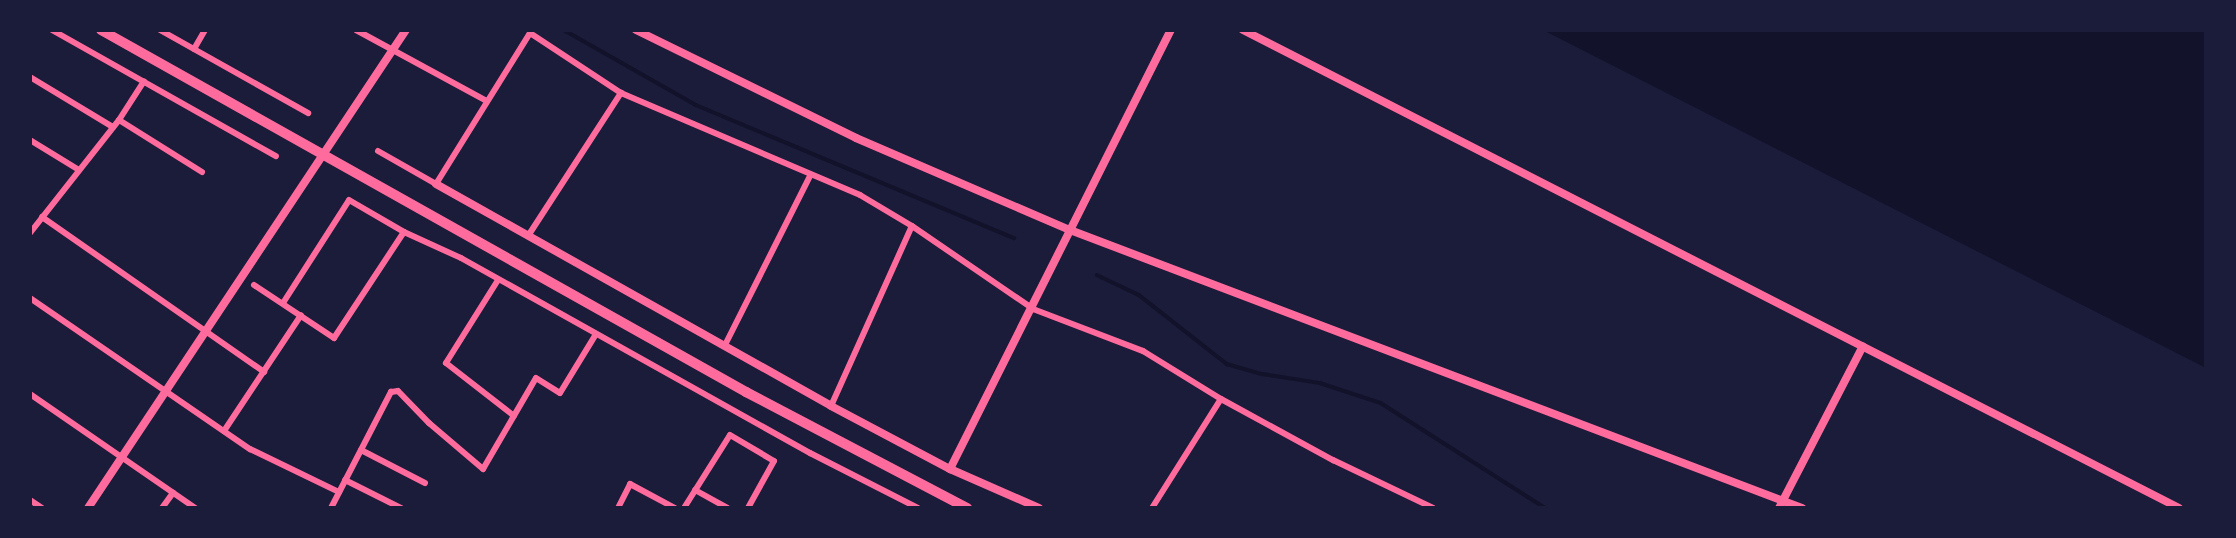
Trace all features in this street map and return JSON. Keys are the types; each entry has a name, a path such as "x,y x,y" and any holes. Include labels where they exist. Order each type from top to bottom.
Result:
{"main road":[{"path":"101,30 770,405 967,508"}],"street":[{"path":"52,30 276,156"},
{"path":"160,30 308,113"},
{"path":"194,49 205,30"},
{"path":"356,30 487,101"},
{"path":"88,508 406,30"},
{"path":"636,30 856,138 1070,230 1782,505 1802,508"},
{"path":"950,469 1033,309 1171,30"},
{"path":"1244,30 2179,508"},
{"path":"436,184 530,33 621,93 810,177 860,195 912,226 1033,309 1143,351 1221,399 1334,460 1433,508"},
{"path":"30,77 113,127"},
{"path":"30,233 119,121 144,81"},
{"path":"528,236 621,93"},
{"path":"119,121 202,172"},
{"path":"30,139 79,170"},
{"path":"377,151 831,406 950,469 1039,508"},
{"path":"725,345 810,177"},
{"path":"283,303 349,200 404,232 461,258 810,453 918,508"},
{"path":"43,217 264,372"},
{"path":"831,406 912,226"},
{"path":"254,285 334,338 404,232"},
{"path":"498,280 446,363 514,416"},
{"path":"30,298 250,449 339,492"},
{"path":"224,431 301,315"},
{"path":"332,508 391,392 398,391 429,423 483,469 536,378 560,393 596,334"},
{"path":"1782,505 1863,346"},
{"path":"30,394 195,508"},
{"path":"1152,508 1221,399"},
{"path":"684,508 730,435 774,461 748,508"},
{"path":"361,450 425,483"},
{"path":"345,480 401,508"},
{"path":"618,508 629,484 675,508"},
{"path":"695,490 727,508"},
{"path":"162,508 173,492"},
{"path":"30,500 42,508"}],"shaded area":[{"path":"1543,30 2206,30 2206,368"}],"waterway":[{"path":"564,30 696,105 1014,238"},
{"path":"1097,275 1139,295 1227,364 1263,374 1320,383 1381,403 1545,508"}]}
